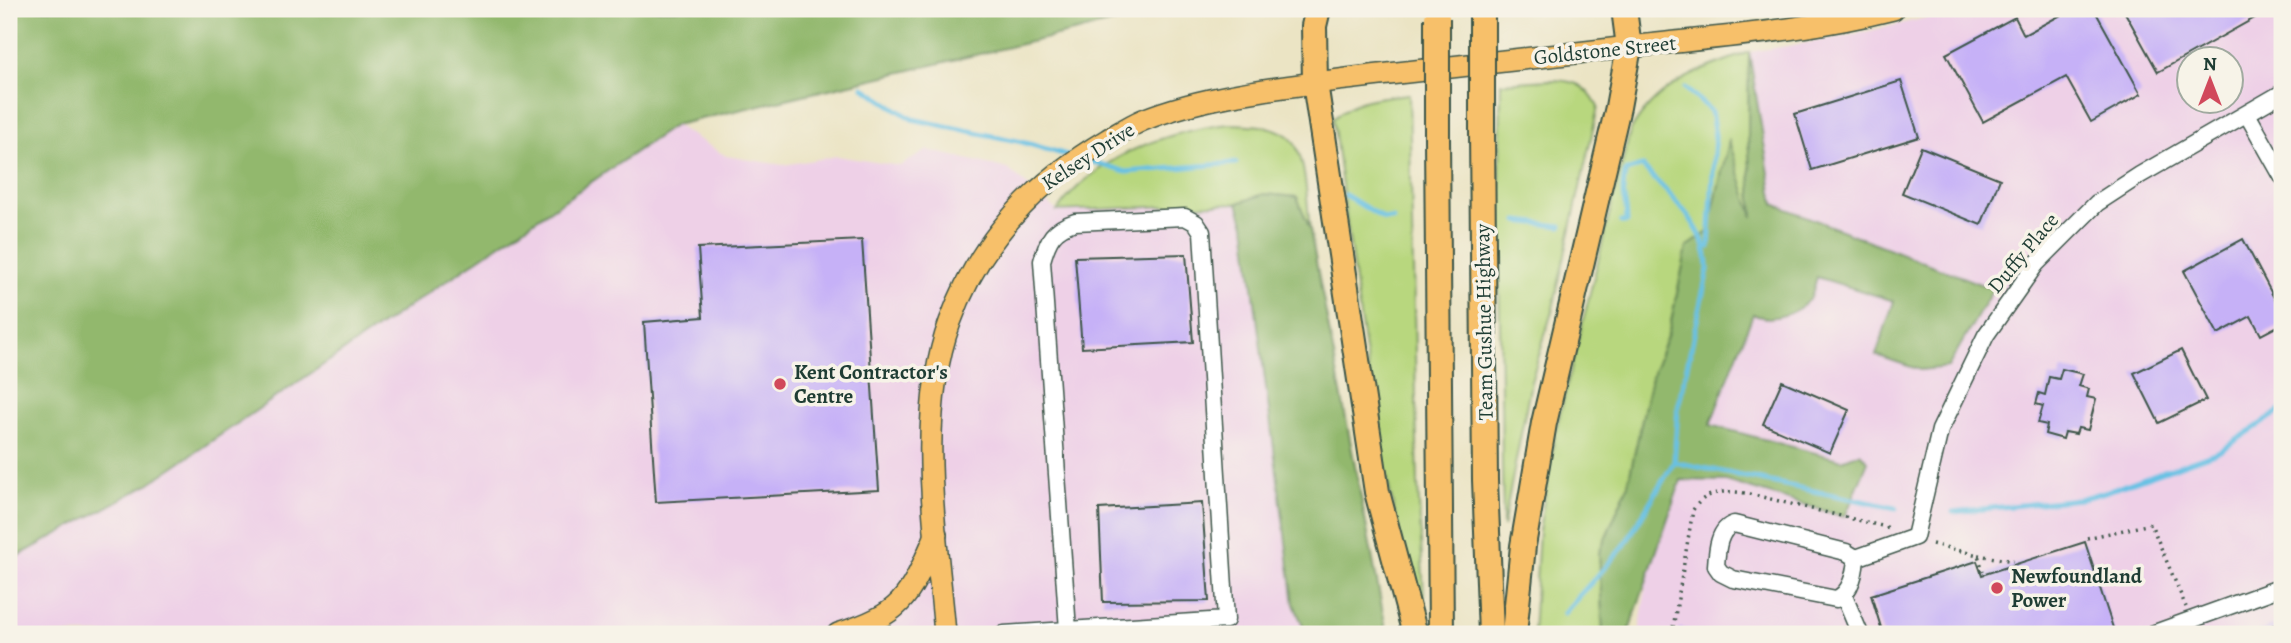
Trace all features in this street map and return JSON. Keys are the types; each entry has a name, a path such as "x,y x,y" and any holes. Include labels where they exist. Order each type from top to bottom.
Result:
{"highway":[{"path":"1318,9 1314,26 1315,83 1377,492 1415,634"},
{"path":"1514,634 1523,546 1544,423 1618,107 1629,47 1624,9"},
{"name":"Team Gushue Highway","path":"1482,10 1485,480 1491,634"},
{"path":"1437,13 1441,634"}],"main road":[{"name":"Goldstone Street","path":"1315,83 1783,31 1893,9"},
{"name":"Kelsey Drive","path":"945,634 931,462 937,372 949,324 967,283 996,236 1030,195 1080,156 1142,120 1230,96 1315,83"},
{"path":"838,634 875,622 901,602 918,577 937,533"}],"street":[{"name":"Duffy Place","path":"1856,558 1915,537 1940,430 1986,335 2036,264 2098,203 2140,175 2282,93"},
{"path":"2247,114 2282,176"},
{"path":"1004,634 1078,631 1226,620 1202,232 1196,222 1185,217 1075,222 1060,227 1048,238 1042,261 1078,631"},
{"path":"1743,524 1846,552 1856,558 1855,572 1844,596 1836,599 1733,579 1721,573 1716,566 1722,532 1726,526 1743,524"},
{"path":"2152,634 2282,587"},
{"path":"1844,596 1860,634"}],"path":[{"path":"2087,538 2151,524 2186,608"},
{"path":"1932,544 2013,561"},
{"path":"1978,555 1983,571"}],"shaded area":[{"path":"1949,9 2282,9 2282,634 1639,634 1648,572 1681,480 1710,425 1753,314 1809,299 1817,276 1894,301 1876,355 1920,370 1948,367 1993,290 1774,204 1749,52 1843,37 1925,18"},
{"path":"675,125 726,156 783,165 837,156 900,166 928,150 1008,169 1057,211 1238,203 1245,225 1294,604 1306,634 9,634 9,561 147,485"}],"green space":[{"path":"9,9 1172,9 675,125 147,485 9,561"},
{"path":"1749,52 1748,136 1753,222 1729,143 1708,232 1687,247 1669,331 1651,378 1627,488 1599,553 1603,634 1533,634 1539,531 1556,430 1630,132 1641,115 1666,90 1696,73"},
{"path":"1749,52 1774,204 1993,289 1948,367 1920,370 1876,355 1894,301 1817,277 1810,298 1798,309 1767,318 1753,314 1710,425 1842,460 1860,453 1868,461 1845,517 1726,481 1681,480 1628,634 1603,634 1599,553 1627,488 1651,378 1669,331 1687,247 1708,232 1729,141 1753,217 1748,136"},
{"path":"1548,80 1578,84 1598,107 1553,308 1531,382 1503,527 1499,258 1501,83"},
{"path":"1409,94 1418,484 1426,634 1408,571 1380,443 1333,119 1359,103"},
{"path":"1229,124 1275,129 1294,143 1303,166 1310,230 1297,197 1264,194 1238,203 1057,211 1091,175 1111,161 1180,133"},
{"path":"1264,194 1297,197 1310,230 1387,634 1306,634 1294,604 1245,225 1238,203"}],"building":[{"path":"2072,9 2094,9 2141,94 2091,122 2066,77 1983,122 1946,54 2015,17 2024,35"},
{"path":"2123,9 2266,9 2267,11 2204,46 2176,46 2176,62 2158,72"},
{"path":"1901,81 1919,137 1812,170 1795,114"},
{"path":"1921,147 2000,179 1981,225 1902,193"},
{"path":"2243,239 2282,313 2282,324 2261,335 2251,316 2218,334 2184,271"},
{"path":"862,240 879,490 656,502 644,322 703,317 698,248"},
{"path":"1186,254 1193,342 1082,348 1075,257"},
{"path":"2181,350 2206,400 2159,423 2134,373"},
{"path":"2062,369 2083,374 2079,386 2089,389 2087,397 2096,399 2088,430 2078,428 2076,434 2065,432 2063,439 2045,434 2047,425 2038,423 2043,406 2036,404 2039,393 2045,395 2049,377 2059,379"},
{"path":"1782,381 1849,410 1830,453 1763,424"},
{"path":"1202,503 1209,601 1103,602 1099,509"},
{"name":"Newfoundland Power","path":"2085,542 2114,631 2103,634 1883,634 1871,595 1977,561 1982,575"},
{"path":"2282,622 2282,634 2251,634"},
{"path":"1679,628 1712,633 1712,634 1679,634"}],"waterway":[{"path":"863,87 912,119 1022,142 1070,156"},
{"path":"1685,88 1711,111 1715,136 1709,247"},
{"path":"1086,160 1126,172 1236,163"},
{"path":"1621,222 1627,222 1623,192 1626,171 1642,166 1695,225 1707,253 1708,269 1678,408 1674,462"},
{"path":"1345,195 1384,219 1393,219"},
{"path":"1518,221 1561,226"},
{"path":"1953,512 2079,499 2108,491 2220,451 2282,410"},
{"path":"1564,613 1624,546 1674,462 1896,508"}],"place":[{"name":"Kent Contractor's Centre","path":"780,384"},
{"name":"Newfoundland Power","path":"1997,588"}]}
